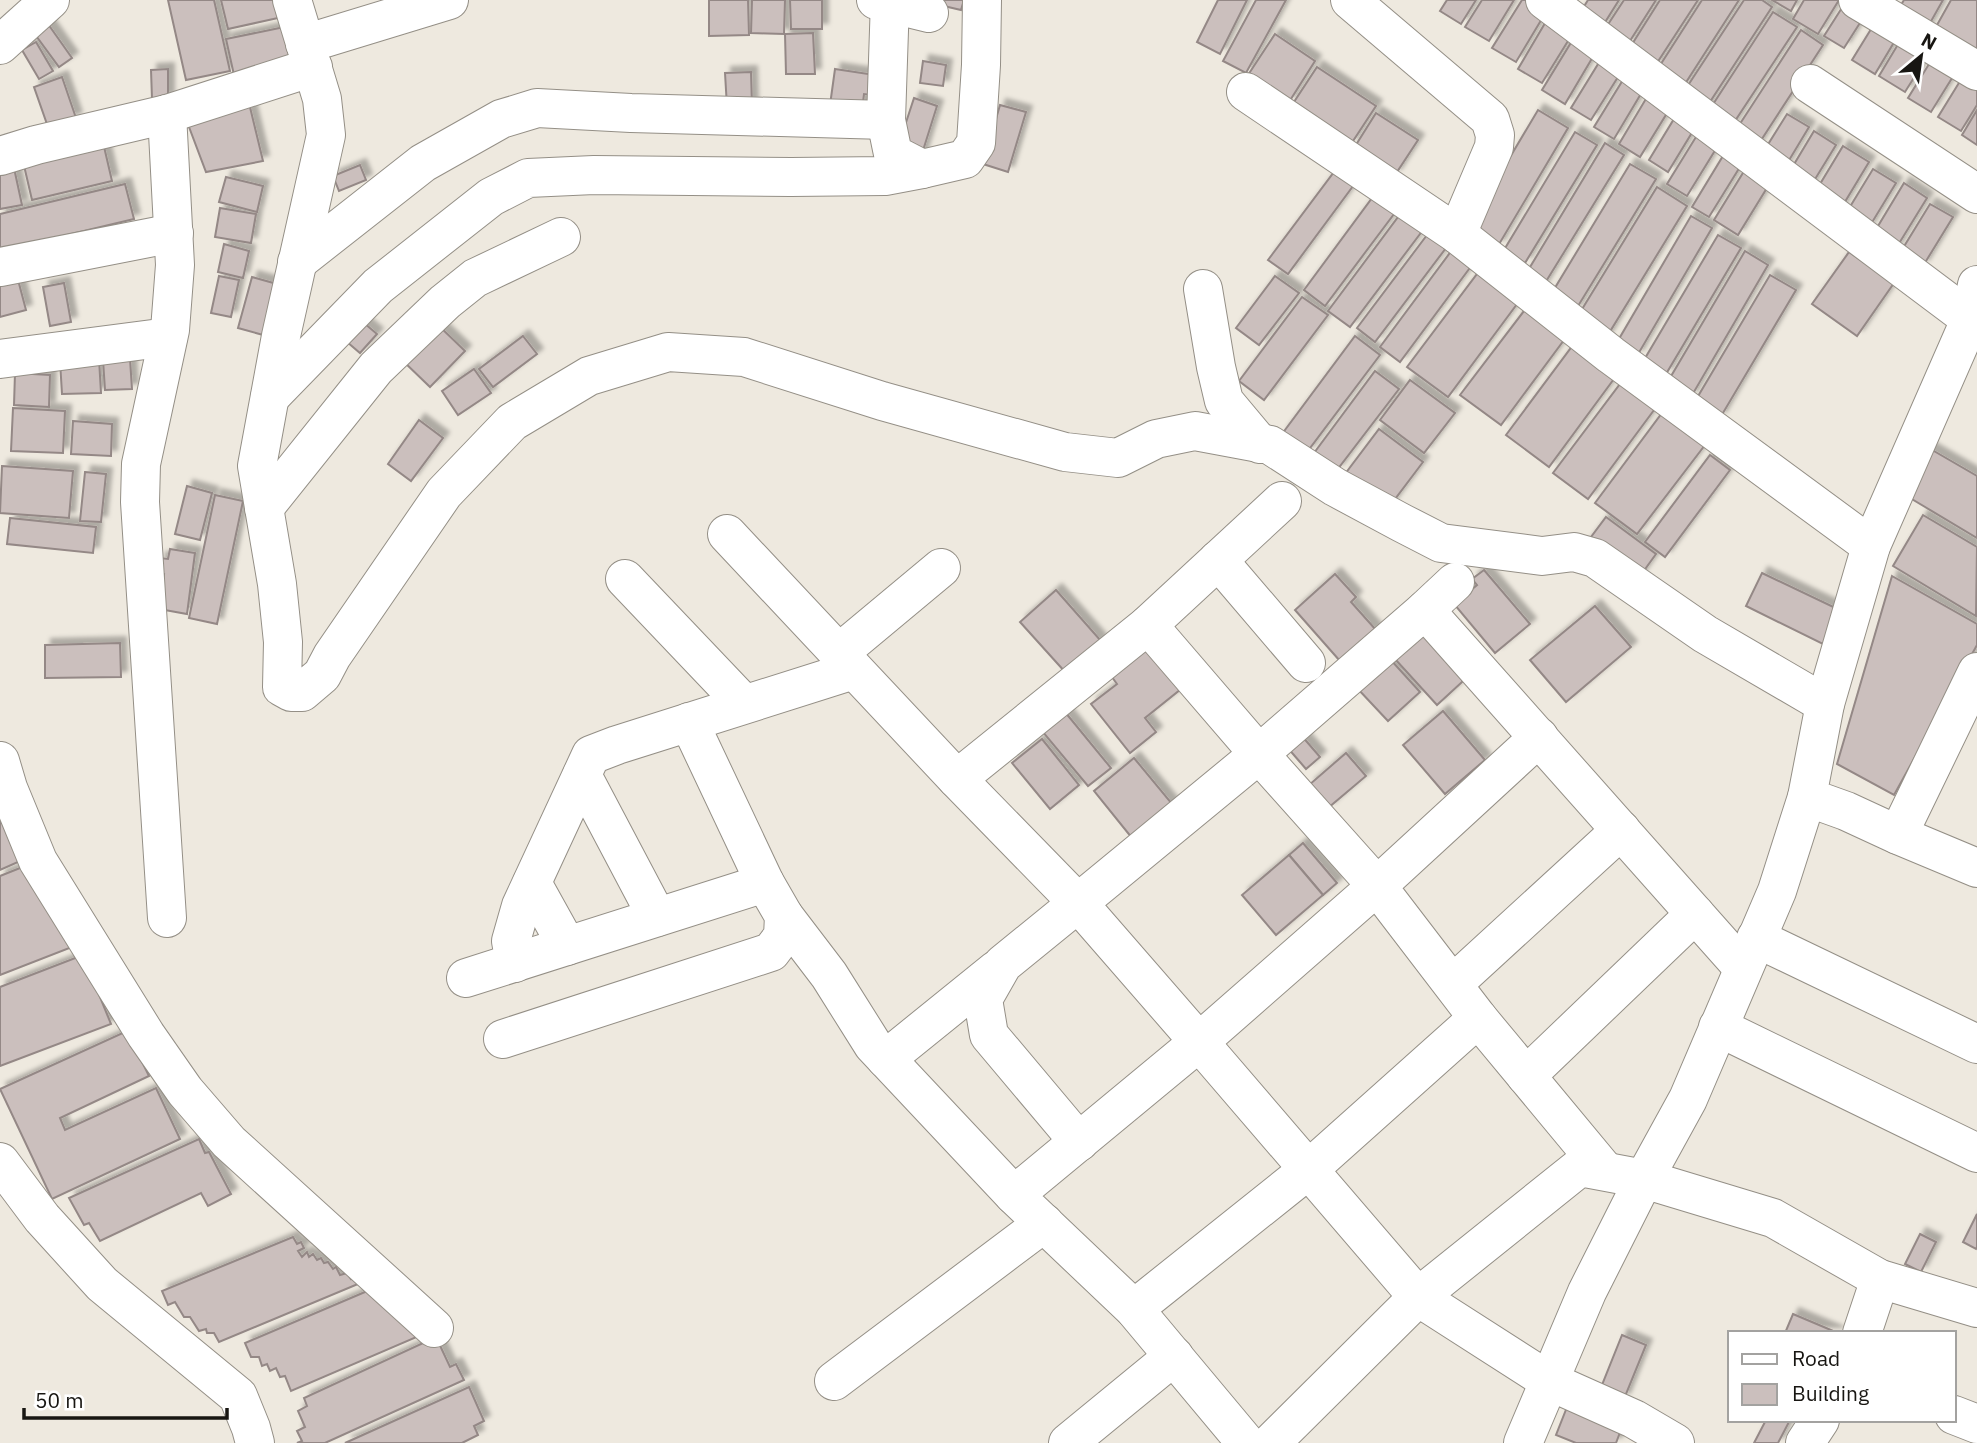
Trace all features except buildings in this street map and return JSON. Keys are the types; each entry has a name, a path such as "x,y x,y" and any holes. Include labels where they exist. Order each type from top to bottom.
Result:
{"street":[{"path":"0,45 50,0"},
{"path":"292,0 322,99 326,135 281,336 257,467 277,584 283,642 282,687 291,692 302,692 322,675 332,656 444,493 512,422 589,376 668,352 744,357 882,401 1065,452 1118,458 1156,439 1195,431 1270,445 1335,487 1441,543 1542,556 1574,552 1595,558 1704,634 1825,704"},
{"path":"1,156 167,114 449,0"},
{"path":"270,397 378,286 491,197 528,178 594,175 885,176 965,159 976,143 982,0"},
{"path":"1350,0 1490,119 1495,135 1494,147 1457,234"},
{"path":"1523,1443 1587,1292 1688,1099 1777,891 1807,797 1825,704 1871,546 1975,310 1545,0"},
{"path":"1858,0 1977,71"},
{"path":"922,169 893,154 886,120 885,1 929,13"},
{"path":"1810,85 1977,194"},
{"path":"1246,92 1457,234 1611,355 1871,546"},
{"path":"297,262 424,163 501,119 537,107 631,113 886,120"},
{"path":"167,114 176,265 168,337 143,451 139,502 167,918"},
{"path":"0,267 174,233"},
{"path":"264,508 376,368 445,302 475,278 561,237"},
{"path":"1203,289 1223,401 1260,444"},
{"path":"0,359 168,337"},
{"path":"957,779 1149,625 1282,501"},
{"path":"727,534 957,779 1078,903 1418,1297 1549,1381 1634,1419 1675,1443"},
{"path":"1218,560 1306,663"},
{"path":"515,962 511,942 522,906 591,755 744,704 846,661 941,568"},
{"path":"625,579 744,704"},
{"path":"886,1059 1259,754 1455,582"},
{"path":"1425,610 1695,914 1750,953 1977,1044"},
{"path":"1149,625 1377,886 1478,1017 1605,1171"},
{"path":"1898,835 1977,672"},
{"path":"689,722 765,883 784,916 829,975 873,1045 1014,1195 1134,1309 1246,1443"},
{"path":"1014,1195 1199,1042 1377,886 1539,737"},
{"path":"0,761 8,788 38,861 146,1035 185,1091 229,1142 434,1328"},
{"path":"582,775 657,917"},
{"path":"1807,797 1846,811 1977,868"},
{"path":"1453,984 1621,830"},
{"path":"532,883 567,946"},
{"path":"466,978 765,883"},
{"path":"1526,1076 1695,914"},
{"path":"503,1039 771,952 783,936 784,916"},
{"path":"1003,964 983,999 989,1035 1079,1142"},
{"path":"1134,1309 1308,1170 1478,1017"},
{"path":"1718,1027 1977,1153"},
{"path":"0,1162 42,1218 102,1284 237,1396 255,1443"},
{"path":"1271,1443 1418,1297 1580,1167 1644,1179 1773,1219 1880,1279 1977,1308"},
{"path":"834,1381 1044,1223"},
{"path":"1863,1331 1880,1279"},
{"path":"1068,1443 1174,1356"},
{"path":"1956,1416 1977,1424"},
{"path":"1805,1443 1819,1422"}]}
